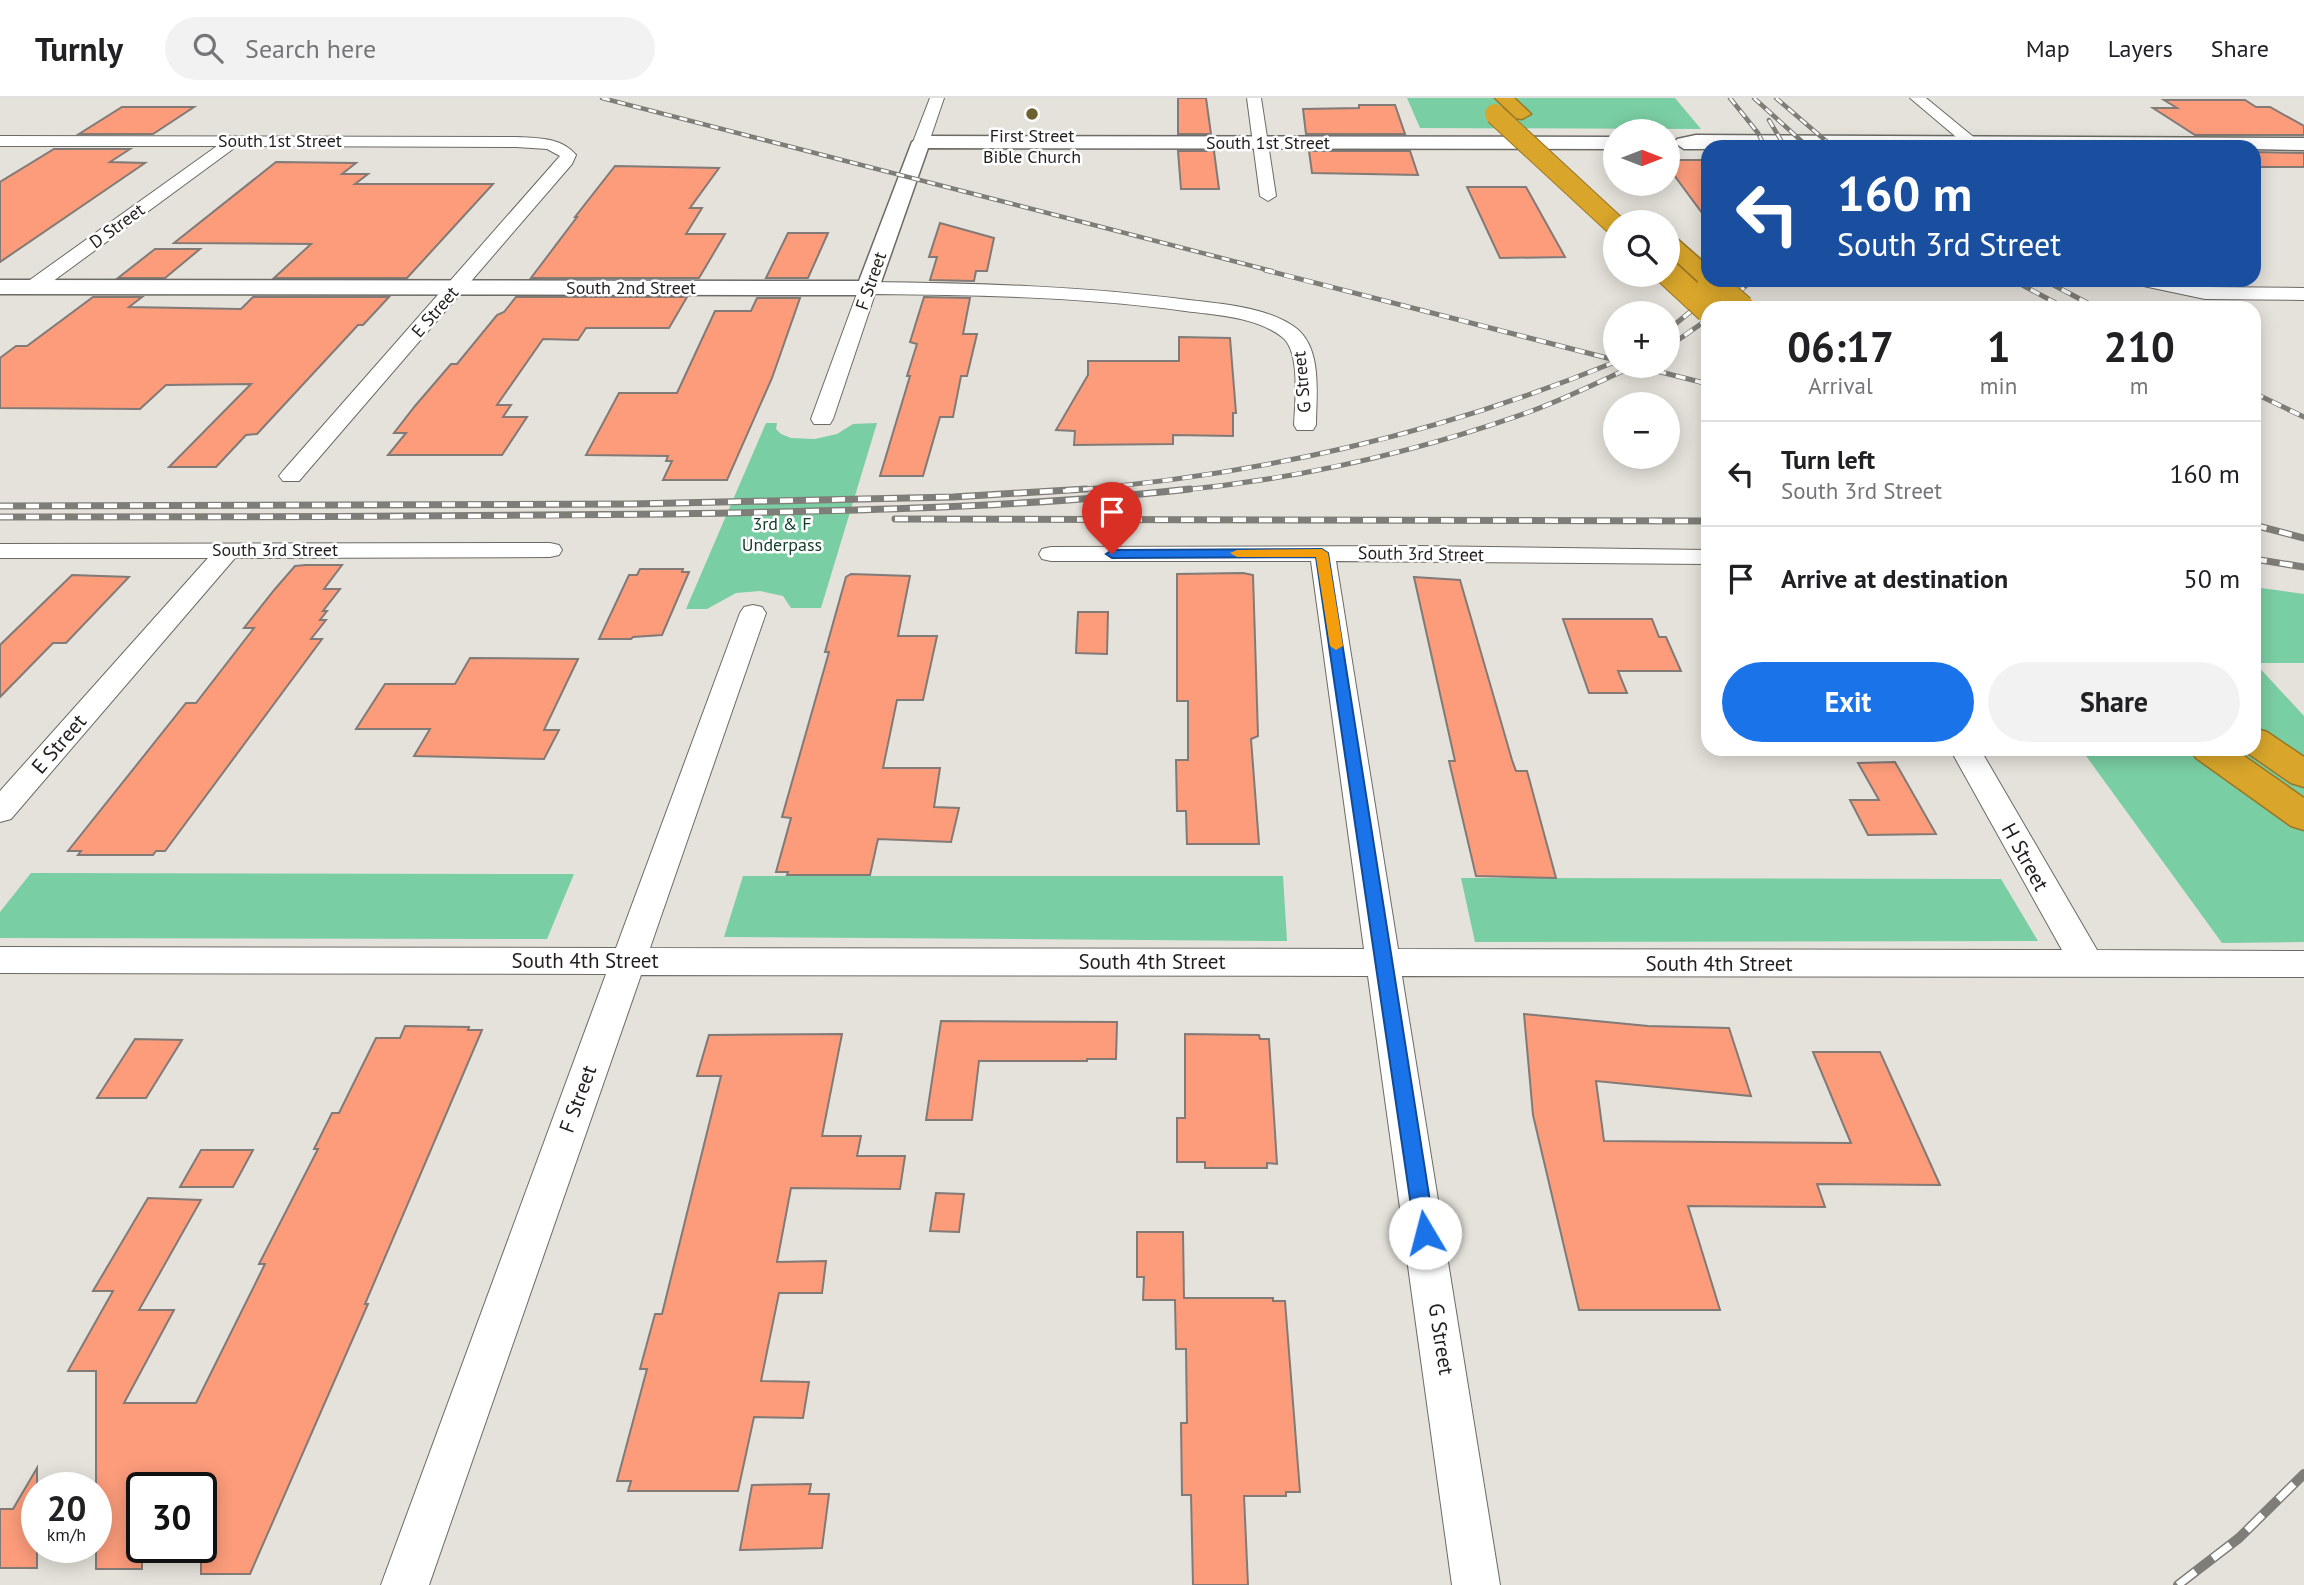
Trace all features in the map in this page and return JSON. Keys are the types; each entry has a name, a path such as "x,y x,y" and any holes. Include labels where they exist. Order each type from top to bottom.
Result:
{"highway":[{"path":"1495,106 1522,114 1573,159"},
{"path":"1495,106 1603,213"},
{"path":"1680,254 1701,272"},
{"path":"1680,284 1701,304"},
{"path":"1718,287 1734,301"},
{"path":"2261,745 2304,774"},
{"path":"2219,756 2304,817"}],"street":[{"path":"921,142 937,98"},
{"path":"1254,98 1268,196"},
{"path":"1917,98 1955,140"},
{"name":"South 1st Street","path":"0,141 206,141 230,134 509,142 560,148"},
{"name":"D Street","path":"0,311 230,134"},
{"name":"South 1st Street","path":"921,142 1603,143"},
{"name":"F Street","path":"822,419 921,142"},
{"path":"1680,144 1701,142"},
{"path":"1680,144 1701,145"},
{"path":"2261,145 2303,145"},
{"name":"E Street","path":"291,476 566,161 568,155 560,148"},
{"name":"South 2nd Street","path":"0,286 868,288 1060,294 1194,307 1261,317"},
{"path":"2175,287 2205,293 2304,294"},
{"name":"G Street","path":"1261,317 1283,326 1298,342 1305,388 1306,425"},
{"name":"E Street","path":"0,811 229,550"},
{"name":"South 3rd Street","path":"0,551 550,550"},
{"name":"G Street","path":"1322,553 1476,1585"},
{"name":"South 3rd Street","path":"1051,554 1322,553 1701,557"},
{"name":"F Street","path":"405,1585 753,613"},
{"name":"H Street","path":"1969,756 2088,965"},
{"name":"South 4th Street","path":"0,960 2304,964"}],"green space":[{"path":"1407,98 1675,98 1701,129 1680,129 1680,119 1603,119 1603,129 1420,128"},
{"name":"3rd & F Underpass","path":"766,423 777,423 776,429 791,438 815,439 837,434 853,424 877,423 821,608 791,608 783,596 760,591 736,593 707,609 686,609"},
{"path":"2261,588 2304,594 2304,663 2261,663"},
{"path":"2261,669 2304,716 2304,942 2222,943 2086,756 2261,756"},
{"path":"31,873 574,874 547,939 0,938 0,912"},
{"path":"743,876 1283,876 1287,941 724,937"},
{"path":"1461,878 2001,879 2038,941 1475,942"}],"building":[{"path":"1178,98 1206,98 1211,134 1178,134"},
{"path":"2164,100 2245,100 2256,107 2270,107 2304,126 2304,135 2195,135 2153,108 2177,108"},
{"path":"1359,105 1395,105 1405,134 1306,134 1303,109 1359,108"},
{"path":"122,107 194,107 153,134 79,134"},
{"path":"54,149 130,149 110,162 145,163 0,262 0,182"},
{"path":"1178,151 1214,151 1219,189 1181,189"},
{"path":"1309,151 1410,151 1418,175 1312,173"},
{"path":"2261,152 2304,153 2304,167 2261,167"},
{"path":"1680,160 1701,160 1701,212 1680,183"},
{"path":"276,162 356,163 342,174 368,174 355,184 493,184 407,278 274,278 311,244 174,243"},
{"path":"615,166 719,168 690,208 702,208 686,234 725,234 699,278 531,278 575,217"},
{"path":"1467,187 1526,187 1565,257 1500,258"},
{"path":"940,223 994,238 987,271 976,271 974,281 930,280 937,257 929,257"},
{"path":"788,233 828,233 808,278 766,278"},
{"path":"155,249 200,249 165,278 118,278"},
{"path":"93,297 142,297 129,307 241,309 253,297 389,297 363,325 358,325 257,434 246,435 216,467 169,467 251,384 166,385 140,409 0,408 0,358 16,346 27,346"},
{"path":"516,297 687,297 669,328 586,328 578,340 543,339 497,405 511,405 503,417 527,417 502,455 388,455 406,433 394,433 415,406 451,364 457,364 497,315 504,312"},
{"path":"924,297 970,298 963,334 977,334 967,376 961,376 953,417 940,417 923,476 880,476 910,376 907,376 917,344 910,342"},
{"path":"757,298 800,298 772,378 727,480 663,480 672,461 666,461 668,456 586,455 619,393 677,393 715,311 751,311"},
{"path":"1179,337 1230,338 1236,413 1233,413 1233,436 1173,435 1173,444 1074,445 1075,431 1056,430 1088,375 1088,361 1179,361"},
{"path":"342,565 324,589 340,589 323,611 327,611 320,620 326,620 311,639 322,639 165,851 156,851 153,855 78,855 81,851 68,851 186,703 196,703 254,628 244,628 275,589 295,566"},
{"path":"640,569 683,569 682,572 689,572 662,635 599,639 629,575 637,575"},
{"path":"851,574 910,576 898,636 937,636 923,700 897,700 883,768 940,768 934,807 959,808 951,842 878,839 870,875 787,875 788,872 776,872 791,818 782,817 829,652 825,652 846,577"},
{"path":"1177,574 1253,575 1258,736 1251,739 1259,844 1187,844 1186,811 1177,811 1176,760 1188,760 1188,701 1177,701"},
{"path":"72,575 129,577 66,643 53,643 0,697 0,645"},
{"path":"1414,577 1460,580 1512,760 1516,771 1527,771 1556,878 1476,876 1449,761 1455,761"},
{"path":"1078,612 1108,612 1107,654 1076,653"},
{"path":"1563,619 1652,619 1659,637 1666,637 1681,671 1618,671 1627,693 1589,693"},
{"path":"470,658 578,659 544,730 559,730 544,759 414,756 430,729 356,729 385,684 455,684"},
{"path":"1895,762 1936,834 1868,835 1850,800 1879,800 1858,763"},
{"path":"1524,1014 1648,1026 1729,1028 1751,1096 1596,1081 1604,1141 1851,1143 1813,1052 1880,1052 1940,1185 1817,1184 1825,1207 1688,1206 1720,1310 1579,1310 1533,1115"},
{"path":"941,1021 1117,1022 1116,1059 979,1061 972,1120 926,1120"},
{"path":"405,1026 469,1027 468,1030 482,1030 365,1304 368,1304 250,1574 201,1574 201,1563 217,1563 217,1472 126,1472 126,1563 142,1563 142,1569 96,1569 96,1563 112,1563 112,1472 96,1472 96,1371 68,1371 113,1291 93,1291 148,1198 201,1200 139,1310 174,1310 124,1403 196,1403 265,1264 259,1264 318,1149 314,1149 332,1113 339,1113 376,1038 400,1038"},
{"path":"842,1034 822,1136 861,1136 857,1156 905,1156 900,1189 791,1188 777,1262 826,1261 822,1293 779,1293 761,1381 809,1382 803,1418 754,1417 738,1491 628,1491 631,1481 617,1481 647,1369 640,1369 655,1314 662,1314 721,1076 697,1076 709,1035"},
{"path":"1185,1034 1259,1035 1260,1039 1269,1039 1277,1164 1267,1163 1267,1168 1205,1168 1205,1162 1177,1162 1177,1118 1185,1118"},
{"path":"135,1039 182,1040 146,1098 97,1098"},
{"path":"201,1150 253,1150 233,1187 180,1187"},
{"path":"936,1193 964,1194 959,1232 930,1231"},
{"path":"1137,1232 1183,1232 1184,1298 1273,1298 1273,1301 1285,1301 1300,1492 1286,1492 1286,1496 1244,1496 1248,1585 1193,1585 1191,1495 1182,1495 1181,1423 1187,1423 1186,1349 1176,1349 1175,1300 1143,1300 1144,1277 1137,1277"},
{"path":"811,1484 809,1494 829,1494 822,1548 740,1550 752,1485"},
{"path":"21,1495 21,1563 37,1563 37,1568 0,1568 0,1509 13,1509"}],"railway":[{"path":"602,98 1272,271"},
{"path":"1730,98 1762,140"},
{"path":"1754,98 1800,140"},
{"path":"1776,98 1825,140"},
{"path":"1769,120 1781,140"},
{"path":"1265,270 1603,357"},
{"path":"1703,301 1720,287"},
{"path":"1730,301 1744,287"},
{"path":"2026,287 2052,301"},
{"path":"2057,287 2084,301"},
{"path":"1680,320 1701,303"},
{"path":"1680,339 1701,324"},
{"path":"1080,489 1206,475 1344,448 1480,411 1603,367"},
{"path":"1680,377 1701,382"},
{"path":"1173,491 1307,472 1440,441 1540,408 1608,378"},
{"path":"2261,396 2304,417"},
{"path":"0,506 632,504 953,497 1080,489"},
{"path":"1063,491 1080,489"},
{"path":"1080,489 1086,489"},
{"path":"0,517 503,516 931,508 1190,489"},
{"path":"895,519 1701,521"},
{"path":"2261,527 2304,538"},
{"path":"2261,560 2304,567"},
{"path":"2178,1585 2239,1538 2304,1474"}],"slow traffic":[{"path":"1237,553 1322,553 1336,646"}],"place":[{"name":"First Street Bible Church","path":"1032,114"}],"route":[{"path":"1112,554 1322,553 1425,1233"}]}
